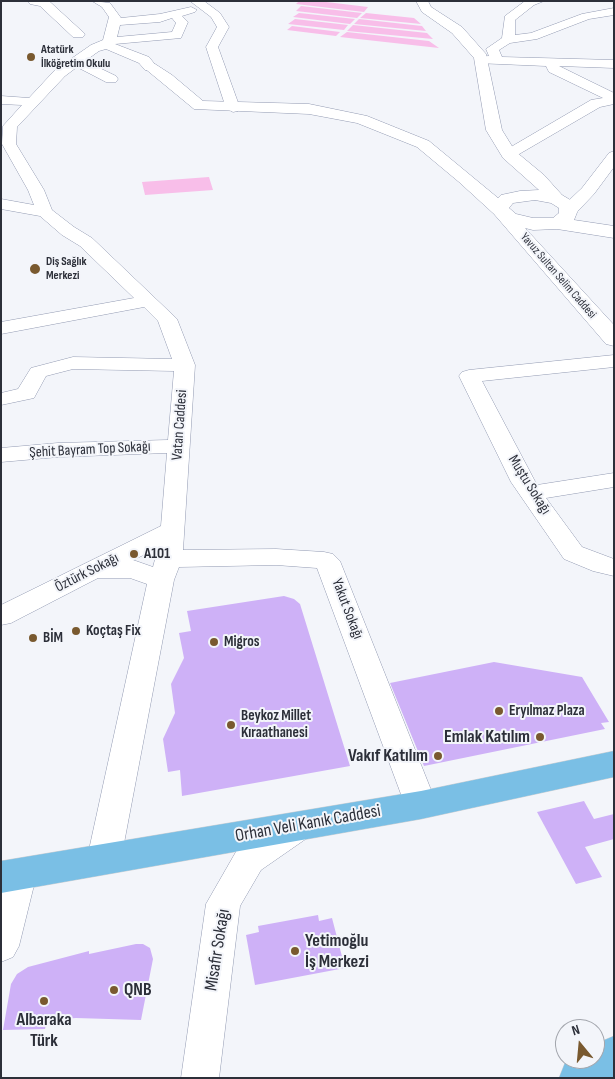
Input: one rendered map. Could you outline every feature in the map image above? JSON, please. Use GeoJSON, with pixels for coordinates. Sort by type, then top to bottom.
{"type":"FeatureCollection","features":[{"type":"Feature","properties":{"kind":"main road","name":"Orhan Veli Kanık Caddesi"},"geometry":{"type":"LineString","coordinates":[[11,875],[421,805],[614,764]]}},
{"type":"Feature","properties":{"kind":"street"},"geometry":{"type":"LineString","coordinates":[[34,1],[44,3],[79,40],[95,44],[150,68],[167,78],[199,106],[309,109],[361,119],[423,144],[502,212],[519,222],[558,214]]}},
{"type":"Feature","properties":{"kind":"street"},"geometry":{"type":"LineString","coordinates":[[422,1],[426,9],[457,30],[481,60],[494,130],[509,154],[538,179],[558,214]]}},
{"type":"Feature","properties":{"kind":"street"},"geometry":{"type":"LineString","coordinates":[[507,40],[510,31],[509,18],[538,1]]}},
{"type":"Feature","properties":{"kind":"street"},"geometry":{"type":"LineString","coordinates":[[102,3],[121,3]]}},
{"type":"Feature","properties":{"kind":"street"},"geometry":{"type":"LineString","coordinates":[[102,3],[115,17],[111,35]]}},
{"type":"Feature","properties":{"kind":"street"},"geometry":{"type":"LineString","coordinates":[[111,35],[160,18],[175,15],[199,4],[216,15],[223,27],[212,47],[233,108]]}},
{"type":"Feature","properties":{"kind":"street"},"geometry":{"type":"LineString","coordinates":[[497,60],[492,49],[507,40],[533,36],[579,19],[614,11]]}},
{"type":"Feature","properties":{"kind":"street"},"geometry":{"type":"LineString","coordinates":[[111,35],[177,35],[182,22],[175,15]]}},
{"type":"Feature","properties":{"kind":"street"},"geometry":{"type":"LineString","coordinates":[[579,19],[597,25]]}},
{"type":"Feature","properties":{"kind":"street"},"geometry":{"type":"LineString","coordinates":[[111,35],[144,60],[150,68]]}},
{"type":"Feature","properties":{"kind":"street","name":"Vatan Caddesi"},"geometry":{"type":"LineString","coordinates":[[104,859],[173,530],[185,365],[167,319],[86,242],[68,231],[45,212],[36,190],[6,136],[10,126],[68,67],[95,44],[111,35]]}},
{"type":"Feature","properties":{"kind":"street","name":"Vatan Caddesi"},"geometry":{"type":"LineString","coordinates":[[68,67],[79,40]]}},
{"type":"Feature","properties":{"kind":"street"},"geometry":{"type":"LineString","coordinates":[[481,60],[614,64]]}},
{"type":"Feature","properties":{"kind":"street"},"geometry":{"type":"LineString","coordinates":[[551,62],[554,69],[582,81],[614,99]]}},
{"type":"Feature","properties":{"kind":"street"},"geometry":{"type":"LineString","coordinates":[[68,67],[111,79]]}},
{"type":"Feature","properties":{"kind":"street"},"geometry":{"type":"LineString","coordinates":[[509,154],[596,103],[614,99]]}},
{"type":"Feature","properties":{"kind":"street"},"geometry":{"type":"LineString","coordinates":[[1,100],[33,102]]}},
{"type":"Feature","properties":{"kind":"street"},"geometry":{"type":"LineString","coordinates":[[539,254],[542,238],[558,214],[588,191],[612,160]]}},
{"type":"Feature","properties":{"kind":"street"},"geometry":{"type":"LineString","coordinates":[[502,212],[503,202],[517,196],[538,179]]}},
{"type":"Feature","properties":{"kind":"street"},"geometry":{"type":"LineString","coordinates":[[477,190],[517,196],[535,195],[558,214],[614,232]]}},
{"type":"Feature","properties":{"kind":"street"},"geometry":{"type":"LineString","coordinates":[[1,204],[45,212]]}},
{"type":"Feature","properties":{"kind":"street","name":"Yavuz Sultan Selim Caddesi"},"geometry":{"type":"LineString","coordinates":[[502,212],[614,339]]}},
{"type":"Feature","properties":{"kind":"street"},"geometry":{"type":"LineString","coordinates":[[1,328],[147,301]]}},
{"type":"Feature","properties":{"kind":"street","name":"Muştu Sokağı"},"geometry":{"type":"LineString","coordinates":[[614,362],[469,376],[523,482],[573,553],[602,566],[614,568]]}},
{"type":"Feature","properties":{"kind":"street"},"geometry":{"type":"LineString","coordinates":[[1,399],[26,393],[38,372],[73,364],[185,365]]}},
{"type":"Feature","properties":{"kind":"street","name":"Şehit Bayram Top Sokağı"},"geometry":{"type":"LineString","coordinates":[[1,455],[58,450],[178,446]]}},
{"type":"Feature","properties":{"kind":"street"},"geometry":{"type":"LineString","coordinates":[[531,493],[614,480]]}},
{"type":"Feature","properties":{"kind":"street","name":"Öztürk Sokağı"},"geometry":{"type":"LineString","coordinates":[[2,616],[173,530]]}},
{"type":"Feature","properties":{"kind":"street","name":"Yakut Sokağı"},"geometry":{"type":"LineString","coordinates":[[165,569],[276,557],[324,560],[331,567],[421,805]]}},
{"type":"Feature","properties":{"kind":"street"},"geometry":{"type":"LineString","coordinates":[[89,571],[165,569]]}},
{"type":"Feature","properties":{"kind":"street","name":"Misafir Sokağı"},"geometry":{"type":"LineString","coordinates":[[200,1078],[223,904],[250,860],[301,826]]}},
{"type":"Feature","properties":{"kind":"street"},"geometry":{"type":"LineString","coordinates":[[1,946],[11,875]]}},
{"type":"Feature","properties":{"kind":"shaded area"},"geometry":{"type":"Polygon","coordinates":[[[299,1],[318,1],[368,7],[364,12],[296,4],[299,1]]]}},
{"type":"Feature","properties":{"kind":"shaded area"},"geometry":{"type":"Polygon","coordinates":[[[301,6],[362,13],[357,18],[296,11],[301,6]]]}},
{"type":"Feature","properties":{"kind":"shaded area"},"geometry":{"type":"Polygon","coordinates":[[[299,13],[355,19],[350,24],[293,17],[299,13]]]}},
{"type":"Feature","properties":{"kind":"shaded area"},"geometry":{"type":"Polygon","coordinates":[[[366,13],[414,18],[421,24],[360,18],[366,13]]]}},
{"type":"Feature","properties":{"kind":"shaded area"},"geometry":{"type":"Polygon","coordinates":[[[295,19],[348,25],[344,30],[288,24],[295,19]]]}},
{"type":"Feature","properties":{"kind":"shaded area"},"geometry":{"type":"Polygon","coordinates":[[[359,19],[422,26],[426,31],[354,24],[359,19]]]}},
{"type":"Feature","properties":{"kind":"shaded area"},"geometry":{"type":"Polygon","coordinates":[[[353,25],[427,33],[433,39],[347,31],[353,25]]]}},
{"type":"Feature","properties":{"kind":"shaded area"},"geometry":{"type":"Polygon","coordinates":[[[292,26],[340,32],[336,36],[287,30],[292,26]]]}},
{"type":"Feature","properties":{"kind":"shaded area"},"geometry":{"type":"Polygon","coordinates":[[[347,32],[429,41],[439,48],[340,37],[347,32]]]}},
{"type":"Feature","properties":{"kind":"shaded area"},"geometry":{"type":"Polygon","coordinates":[[[209,177],[213,190],[145,195],[142,182],[209,177]]]}},
{"type":"Feature","properties":{"kind":"building"},"geometry":{"type":"Polygon","coordinates":[[[284,596],[294,599],[300,604],[350,766],[182,796],[180,770],[168,772],[163,739],[175,713],[171,684],[184,658],[179,633],[191,631],[187,611],[284,596]]]}},
{"type":"Feature","properties":{"kind":"building","name":"Eryılmaz Plaza"},"geometry":{"type":"Polygon","coordinates":[[[494,662],[582,677],[609,722],[601,723],[605,729],[424,766],[390,683],[494,662]]]}},
{"type":"Feature","properties":{"kind":"building"},"geometry":{"type":"Polygon","coordinates":[[[584,801],[594,819],[614,814],[614,839],[585,847],[602,877],[576,884],[537,812],[584,801]]]}},
{"type":"Feature","properties":{"kind":"building","name":"Yetimoğlu İş Merkezi"},"geometry":{"type":"Polygon","coordinates":[[[318,915],[319,921],[332,918],[345,968],[255,985],[246,935],[259,932],[258,926],[318,915]]]}},
{"type":"Feature","properties":{"kind":"building"},"geometry":{"type":"Polygon","coordinates":[[[143,944],[150,948],[153,959],[141,1020],[76,1018],[47,1020],[45,1029],[3,1030],[11,984],[17,974],[28,967],[89,951],[89,954],[143,944]]]}},
{"type":"Feature","properties":{"kind":"place","name":"Atatürk İlköğretim Okulu"},"geometry":{"type":"Point","coordinates":[31,57]}},
{"type":"Feature","properties":{"kind":"place","name":"Diş Sağlık Merkezi"},"geometry":{"type":"Point","coordinates":[35,269]}},
{"type":"Feature","properties":{"kind":"place","name":"A101"},"geometry":{"type":"Point","coordinates":[134,554]}},
{"type":"Feature","properties":{"kind":"place","name":"Koçtaş Fix"},"geometry":{"type":"Point","coordinates":[76,631]}},
{"type":"Feature","properties":{"kind":"place","name":"BİM"},"geometry":{"type":"Point","coordinates":[33,638]}},
{"type":"Feature","properties":{"kind":"place","name":"Migros"},"geometry":{"type":"Point","coordinates":[214,642]}},
{"type":"Feature","properties":{"kind":"place","name":"Eryılmaz Plaza"},"geometry":{"type":"Point","coordinates":[499,711]}},
{"type":"Feature","properties":{"kind":"place","name":"Beykoz Millet Kıraathanesi"},"geometry":{"type":"Point","coordinates":[231,725]}},
{"type":"Feature","properties":{"kind":"place","name":"Emlak Katılım"},"geometry":{"type":"Point","coordinates":[540,737]}},
{"type":"Feature","properties":{"kind":"place","name":"Vakıf Katılım"},"geometry":{"type":"Point","coordinates":[438,756]}},
{"type":"Feature","properties":{"kind":"place","name":"Yetimoğlu İş Merkezi"},"geometry":{"type":"Point","coordinates":[295,951]}},
{"type":"Feature","properties":{"kind":"place","name":"QNB"},"geometry":{"type":"Point","coordinates":[114,990]}},
{"type":"Feature","properties":{"kind":"place","name":"Albaraka Türk"},"geometry":{"type":"Point","coordinates":[44,1001]}}]}
